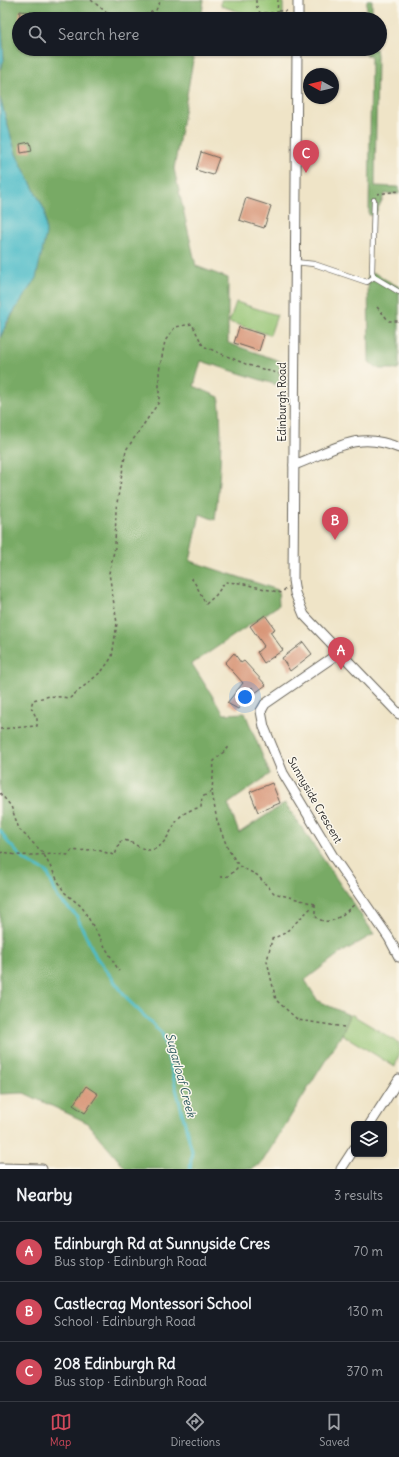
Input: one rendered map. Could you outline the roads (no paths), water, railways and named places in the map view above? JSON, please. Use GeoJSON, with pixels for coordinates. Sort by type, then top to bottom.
{"type":"FeatureCollection","features":[{"type":"Feature","properties":{"kind":"street"},"geometry":{"type":"LineString","coordinates":[[298,0],[298,12]]}},
{"type":"Feature","properties":{"kind":"street","name":"Edinburgh Road"},"geometry":{"type":"LineString","coordinates":[[297,56],[293,580],[295,593],[304,615],[399,714]]}},
{"type":"Feature","properties":{"kind":"street"},"geometry":{"type":"LineString","coordinates":[[294,465],[347,442],[366,440],[386,443],[399,448]]}},
{"type":"Feature","properties":{"kind":"street","name":"Sunnyside Crescent"},"geometry":{"type":"LineString","coordinates":[[339,653],[265,704],[261,711],[264,727],[283,773],[334,858],[389,938],[399,957]]}},
{"type":"Feature","properties":{"kind":"street"},"geometry":{"type":"LineString","coordinates":[[372,1121],[399,1079]]}},
{"type":"Feature","properties":{"kind":"street"},"geometry":{"type":"LineString","coordinates":[[341,1169],[351,1154]]}},
{"type":"Feature","properties":{"kind":"street"},"geometry":{"type":"LineString","coordinates":[[0,1168],[42,1169]]}},
{"type":"Feature","properties":{"kind":"lane"},"geometry":{"type":"LineString","coordinates":[[374,200],[372,272],[374,277],[399,292]]}},
{"type":"Feature","properties":{"kind":"lane"},"geometry":{"type":"LineString","coordinates":[[295,262],[314,264],[367,282],[374,277]]}},
{"type":"Feature","properties":{"kind":"water"},"geometry":{"type":"Polygon","coordinates":[[[0,0],[4,60],[0,69],[0,0]]]}},
{"type":"Feature","properties":{"kind":"water"},"geometry":{"type":"Polygon","coordinates":[[[0,98],[16,154],[45,211],[46,234],[36,278],[7,322],[0,338],[0,98]]]}},
{"type":"Feature","properties":{"kind":"waterway","name":"Sugarloaf Creek"},"geometry":{"type":"LineString","coordinates":[[0,830],[6,840],[24,860],[47,872],[58,898],[76,915],[96,957],[130,1002],[162,1033],[192,1151],[190,1169]]}},
{"type":"Feature","properties":{"kind":"place","name":"208 Edinburgh Rd"},"geometry":{"type":"Point","coordinates":[306,173]}},
{"type":"Feature","properties":{"kind":"place","name":"Castlecrag Montessori School"},"geometry":{"type":"Point","coordinates":[335,540]}},
{"type":"Feature","properties":{"kind":"place","name":"Edinburgh Rd at Sunnyside Cres"},"geometry":{"type":"Point","coordinates":[341,670]}}]}
